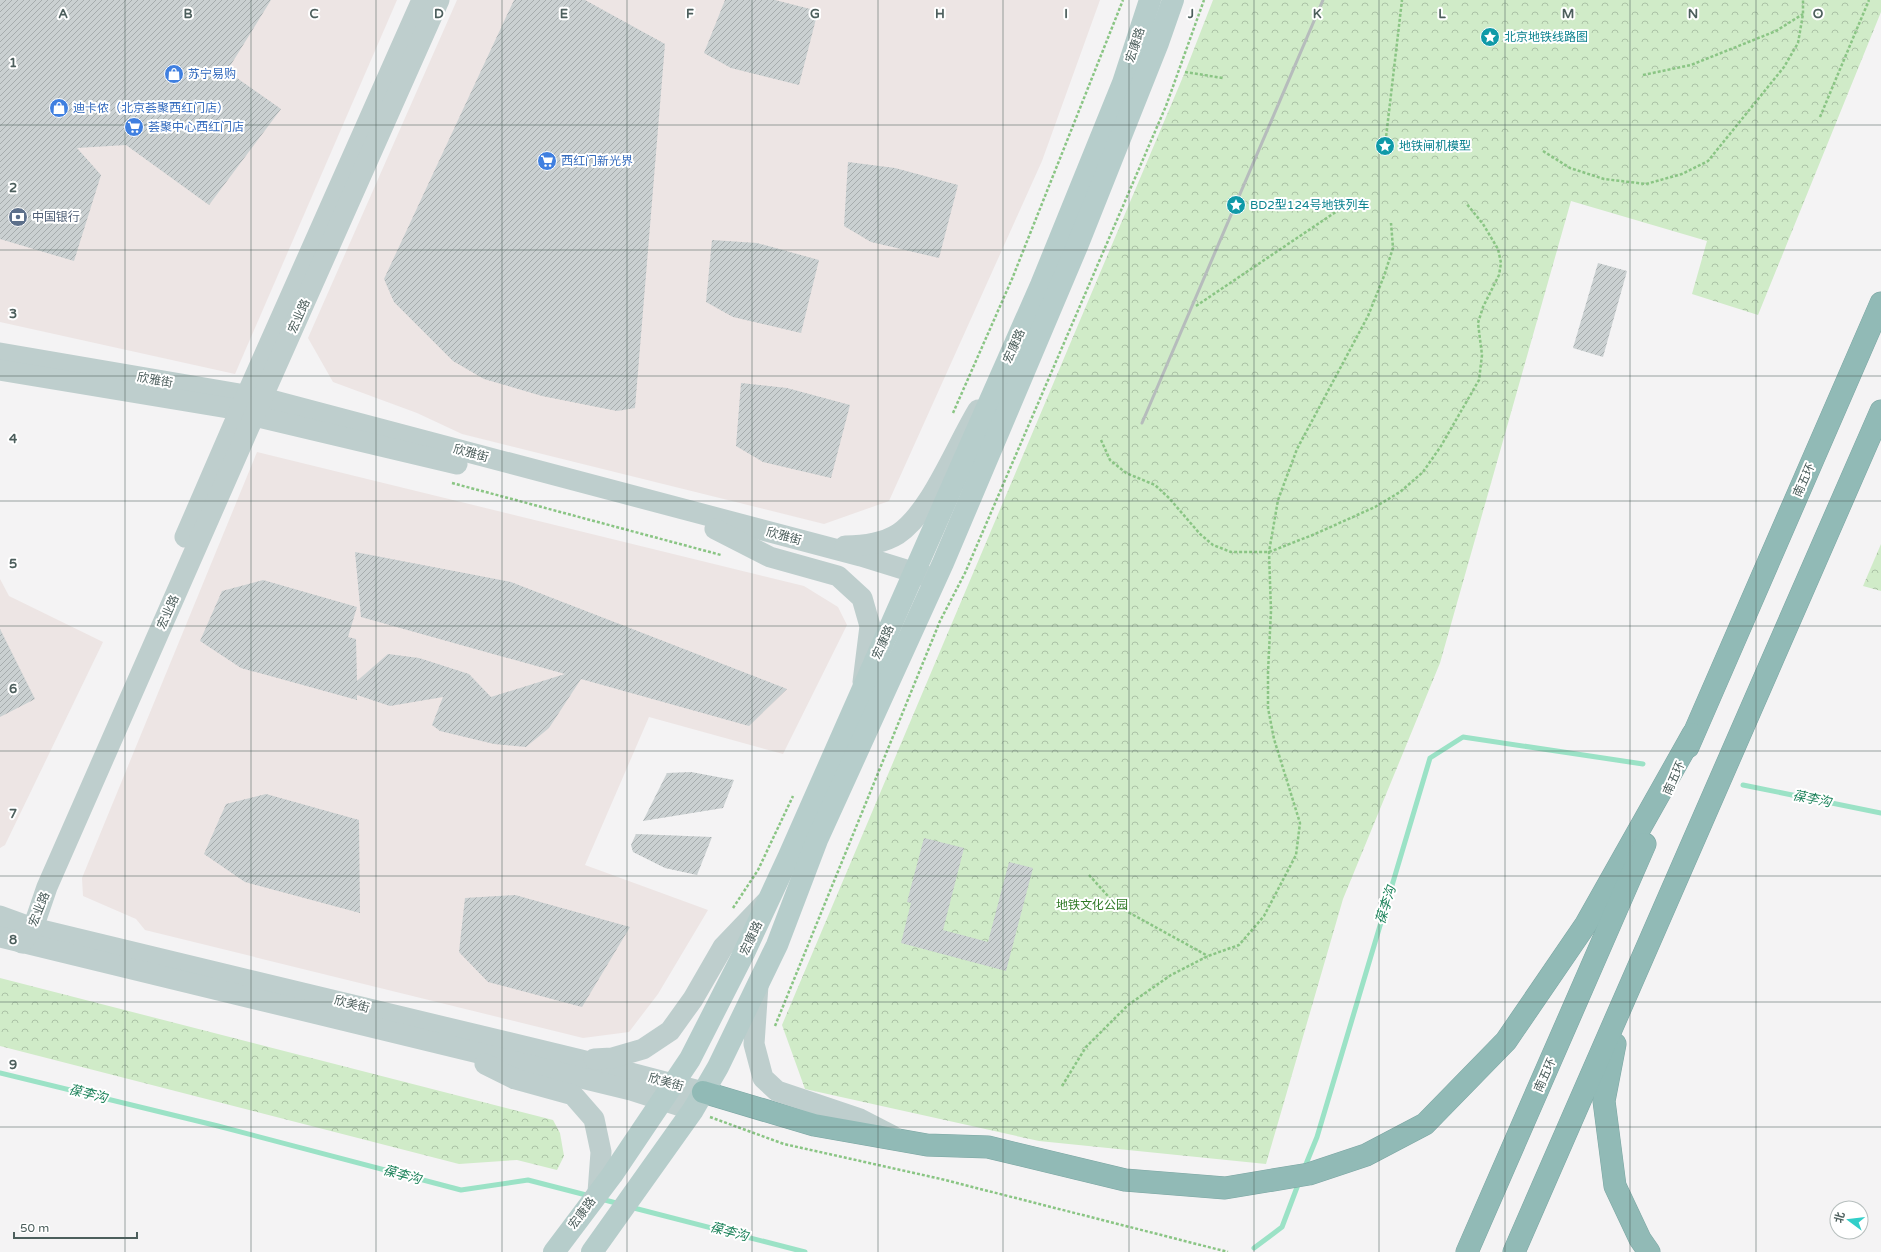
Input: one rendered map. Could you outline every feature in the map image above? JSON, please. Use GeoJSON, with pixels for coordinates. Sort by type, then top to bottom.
{"type":"FeatureCollection","features":[{"type":"Feature","properties":{"kind":"highway","name":"南五环"},"geometry":{"type":"LineString","coordinates":[[1467,1252],[1881,303]]}},
{"type":"Feature","properties":{"kind":"highway"},"geometry":{"type":"LineString","coordinates":[[1514,1252],[1881,411]]}},
{"type":"Feature","properties":{"kind":"highway"},"geometry":{"type":"LineString","coordinates":[[698,1101],[814,1125],[927,1145],[988,1147],[1126,1180],[1225,1188],[1309,1174],[1366,1155],[1425,1124],[1506,1041],[1586,924],[1693,734]]}},
{"type":"Feature","properties":{"kind":"highway"},"geometry":{"type":"LineString","coordinates":[[1622,1005],[1604,1101],[1615,1186],[1640,1239],[1649,1252]]}},
{"type":"Feature","properties":{"kind":"main road","name":"宏康路"},"geometry":{"type":"LineString","coordinates":[[554,1252],[612,1175],[690,1059],[744,953],[1041,285],[1123,83],[1150,0]]}},
{"type":"Feature","properties":{"kind":"main road","name":"宏康路"},"geometry":{"type":"LineString","coordinates":[[592,1252],[642,1183],[698,1101],[718,1067],[777,944],[817,840],[934,583],[1078,244],[1158,43],[1173,0]]}},
{"type":"Feature","properties":{"kind":"street","name":"宏业路"},"geometry":{"type":"LineString","coordinates":[[25,932],[47,888],[422,0]]}},
{"type":"Feature","properties":{"kind":"street","name":"宏业路"},"geometry":{"type":"LineString","coordinates":[[251,405],[439,0]]}},
{"type":"Feature","properties":{"kind":"street","name":"欣雅街"},"geometry":{"type":"LineString","coordinates":[[0,353],[251,405],[828,547],[934,583]]}},
{"type":"Feature","properties":{"kind":"street"},"geometry":{"type":"LineString","coordinates":[[828,547],[868,545],[896,535],[912,523],[934,492],[963,435],[1006,363]]}},
{"type":"Feature","properties":{"kind":"street","name":"欣雅街"},"geometry":{"type":"LineString","coordinates":[[0,370],[251,405],[484,470],[715,529],[912,576]]}},
{"type":"Feature","properties":{"kind":"street"},"geometry":{"type":"LineString","coordinates":[[715,529],[770,557],[838,576],[862,598],[870,626],[861,692]]}},
{"type":"Feature","properties":{"kind":"street"},"geometry":{"type":"LineString","coordinates":[[581,1060],[612,1058],[642,1049],[670,1031],[693,999],[723,947],[769,899]]}},
{"type":"Feature","properties":{"kind":"street","name":"欣美街"},"geometry":{"type":"LineString","coordinates":[[0,916],[25,932],[454,1048],[631,1090],[667,1093]]}},
{"type":"Feature","properties":{"kind":"street","name":"欣美街"},"geometry":{"type":"LineString","coordinates":[[0,937],[25,932],[581,1060],[667,1093],[698,1101]]}},
{"type":"Feature","properties":{"kind":"street"},"geometry":{"type":"LineString","coordinates":[[759,982],[754,1044],[763,1078],[777,1091],[860,1119],[900,1140]]}},
{"type":"Feature","properties":{"kind":"street"},"geometry":{"type":"LineString","coordinates":[[454,1048],[515,1079],[573,1095],[594,1118],[601,1152],[598,1192]]}},
{"type":"Feature","properties":{"kind":"path"},"geometry":{"type":"LineString","coordinates":[[951,417],[1012,279],[1123,0]]}},
{"type":"Feature","properties":{"kind":"path"},"geometry":{"type":"LineString","coordinates":[[774,1027],[940,621],[968,565],[1166,106],[1204,0]]}},
{"type":"Feature","properties":{"kind":"path"},"geometry":{"type":"LineString","coordinates":[[1385,146],[1402,0]]}},
{"type":"Feature","properties":{"kind":"path"},"geometry":{"type":"LineString","coordinates":[[1543,151],[1570,168],[1604,179],[1646,184],[1682,174],[1708,160],[1784,67],[1798,42],[1803,14],[1803,0]]}},
{"type":"Feature","properties":{"kind":"path"},"geometry":{"type":"LineString","coordinates":[[1820,117],[1869,0]]}},
{"type":"Feature","properties":{"kind":"path"},"geometry":{"type":"LineString","coordinates":[[1643,75],[1691,65],[1776,31],[1803,14]]}},
{"type":"Feature","properties":{"kind":"path"},"geometry":{"type":"LineString","coordinates":[[1185,72],[1222,78]]}},
{"type":"Feature","properties":{"kind":"path"},"geometry":{"type":"LineString","coordinates":[[1196,306],[1349,203]]}},
{"type":"Feature","properties":{"kind":"path"},"geometry":{"type":"LineString","coordinates":[[1101,440],[1110,460],[1126,473],[1155,485],[1169,498],[1200,534],[1213,545],[1231,552],[1269,552],[1355,516],[1400,492],[1423,472],[1461,414],[1479,380],[1482,355],[1478,323],[1483,307],[1499,275],[1501,263],[1498,249],[1483,224],[1466,203]]}},
{"type":"Feature","properties":{"kind":"path"},"geometry":{"type":"LineString","coordinates":[[1062,1086],[1086,1047],[1128,1005],[1171,975],[1208,956],[1239,945],[1264,916],[1296,855],[1300,823],[1274,739],[1268,708],[1271,611],[1269,552],[1278,500],[1297,449],[1368,316],[1384,276],[1393,248],[1392,223]]}},
{"type":"Feature","properties":{"kind":"path"},"geometry":{"type":"LineString","coordinates":[[448,482],[724,555]]}},
{"type":"Feature","properties":{"kind":"path"},"geometry":{"type":"LineString","coordinates":[[732,909],[758,870],[795,792]]}},
{"type":"Feature","properties":{"kind":"path"},"geometry":{"type":"LineString","coordinates":[[1089,875],[1117,906],[1208,956]]}},
{"type":"Feature","properties":{"kind":"path"},"geometry":{"type":"LineString","coordinates":[[698,1101],[784,1144],[941,1179],[1228,1252]]}},
{"type":"Feature","properties":{"kind":"shaded area"},"geometry":{"type":"Polygon","coordinates":[[[0,0],[397,0],[235,374],[0,322],[0,0]]]}},
{"type":"Feature","properties":{"kind":"shaded area"},"geometry":{"type":"Polygon","coordinates":[[[457,0],[1100,0],[1042,161],[889,501],[824,524],[462,434],[417,413],[333,382],[308,338],[457,0]]]}},
{"type":"Feature","properties":{"kind":"shaded area"},"geometry":{"type":"Polygon","coordinates":[[[257,452],[804,586],[838,607],[847,625],[783,754],[649,717],[585,865],[708,910],[658,994],[629,1032],[583,1038],[145,930],[136,919],[83,896],[82,878],[257,452]]]}},
{"type":"Feature","properties":{"kind":"shaded area"},"geometry":{"type":"Polygon","coordinates":[[[0,579],[9,596],[103,642],[5,845],[0,848],[0,579]]]}},
{"type":"Feature","properties":{"kind":"green space","name":"地铁文化公园"},"geometry":{"type":"Polygon","coordinates":[[[1213,0],[1881,0],[1881,12],[1758,315],[1692,294],[1707,241],[1571,201],[1440,663],[1343,899],[1266,1164],[1039,1141],[805,1089],[782,1025],[1185,72],[1213,0]]]}},
{"type":"Feature","properties":{"kind":"green space"},"geometry":{"type":"Polygon","coordinates":[[[1881,544],[1881,591],[1863,586],[1881,544]]]}},
{"type":"Feature","properties":{"kind":"green space"},"geometry":{"type":"Polygon","coordinates":[[[0,978],[553,1120],[560,1133],[564,1156],[557,1170],[517,1160],[459,1164],[0,1046],[0,978]]]}},
{"type":"Feature","properties":{"kind":"building","name":"荟聚中心西红门店"},"geometry":{"type":"Polygon","coordinates":[[[0,0],[271,0],[227,71],[281,109],[209,205],[126,145],[77,148],[101,175],[74,261],[0,239],[0,0]]]}},
{"type":"Feature","properties":{"kind":"building","name":"西红门新光界"},"geometry":{"type":"Polygon","coordinates":[[[514,0],[585,0],[665,44],[635,408],[617,411],[542,396],[484,379],[453,361],[394,302],[384,279],[514,0]]]}},
{"type":"Feature","properties":{"kind":"building"},"geometry":{"type":"Polygon","coordinates":[[[725,0],[775,0],[818,11],[799,85],[731,68],[704,53],[725,0]]]}},
{"type":"Feature","properties":{"kind":"building"},"geometry":{"type":"Polygon","coordinates":[[[848,162],[895,168],[958,185],[939,258],[871,242],[844,226],[848,162]]]}},
{"type":"Feature","properties":{"kind":"building"},"geometry":{"type":"Polygon","coordinates":[[[712,240],[757,243],[819,260],[801,333],[733,317],[706,302],[712,240]]]}},
{"type":"Feature","properties":{"kind":"building"},"geometry":{"type":"Polygon","coordinates":[[[1598,263],[1627,271],[1603,357],[1573,348],[1598,263]]]}},
{"type":"Feature","properties":{"kind":"building"},"geometry":{"type":"Polygon","coordinates":[[[741,383],[787,388],[850,405],[831,478],[763,462],[736,446],[741,383]]]}},
{"type":"Feature","properties":{"kind":"building"},"geometry":{"type":"Polygon","coordinates":[[[355,552],[511,582],[787,689],[749,726],[581,679],[549,728],[526,747],[494,744],[440,731],[432,725],[443,697],[390,706],[357,695],[357,700],[241,668],[200,641],[222,591],[263,580],[357,607],[348,637],[356,639],[357,681],[388,654],[419,658],[469,674],[491,697],[565,674],[361,617],[355,552]]]}},
{"type":"Feature","properties":{"kind":"building"},"geometry":{"type":"Polygon","coordinates":[[[0,629],[35,699],[0,717],[0,629]]]}},
{"type":"Feature","properties":{"kind":"building"},"geometry":{"type":"Polygon","coordinates":[[[691,772],[734,780],[723,808],[643,821],[667,773],[691,772]]]}},
{"type":"Feature","properties":{"kind":"building"},"geometry":{"type":"Polygon","coordinates":[[[266,794],[359,820],[360,913],[245,882],[204,854],[226,804],[266,794]]]}},
{"type":"Feature","properties":{"kind":"building"},"geometry":{"type":"Polygon","coordinates":[[[636,834],[712,837],[697,875],[665,868],[633,852],[631,845],[636,834]]]}},
{"type":"Feature","properties":{"kind":"building"},"geometry":{"type":"Polygon","coordinates":[[[924,838],[964,848],[943,930],[988,942],[1009,862],[1033,868],[1006,971],[901,943],[911,903],[907,902],[924,838]]]}},
{"type":"Feature","properties":{"kind":"building"},"geometry":{"type":"Polygon","coordinates":[[[515,895],[630,927],[582,1007],[488,982],[459,952],[465,898],[515,895]]]}},
{"type":"Feature","properties":{"kind":"waterway","name":"葆李沟"},"geometry":{"type":"LineString","coordinates":[[1304,1169],[1317,1137],[1430,758],[1463,737],[1643,764]]}},
{"type":"Feature","properties":{"kind":"waterway","name":"葆李沟"},"geometry":{"type":"LineString","coordinates":[[1743,785],[1881,813]]}},
{"type":"Feature","properties":{"kind":"waterway","name":"葆李沟"},"geometry":{"type":"LineString","coordinates":[[0,1073],[218,1126],[461,1190],[528,1180],[590,1196]]}},
{"type":"Feature","properties":{"kind":"waterway","name":"葆李沟"},"geometry":{"type":"LineString","coordinates":[[1254,1248],[1282,1227],[1299,1182]]}},
{"type":"Feature","properties":{"kind":"waterway","name":"葆李沟"},"geometry":{"type":"LineString","coordinates":[[601,1199],[620,1204]]}},
{"type":"Feature","properties":{"kind":"waterway","name":"葆李沟"},"geometry":{"type":"LineString","coordinates":[[630,1207],[805,1252]]}},
{"type":"Feature","properties":{"kind":"railway"},"geometry":{"type":"LineString","coordinates":[[1142,423],[1323,0]]}},
{"type":"Feature","properties":{"kind":"place","name":"北京地铁线路图"},"geometry":{"type":"Point","coordinates":[1490,37]}},
{"type":"Feature","properties":{"kind":"place","name":"苏宁易购"},"geometry":{"type":"Point","coordinates":[174,74]}},
{"type":"Feature","properties":{"kind":"place","name":"迪卡侬（北京荟聚西红门店）"},"geometry":{"type":"Point","coordinates":[59,108]}},
{"type":"Feature","properties":{"kind":"place","name":"荟聚中心西红门店"},"geometry":{"type":"Point","coordinates":[134,127]}},
{"type":"Feature","properties":{"kind":"place","name":"地铁闸机模型"},"geometry":{"type":"Point","coordinates":[1385,146]}},
{"type":"Feature","properties":{"kind":"place","name":"西红门新光界"},"geometry":{"type":"Point","coordinates":[547,161]}},
{"type":"Feature","properties":{"kind":"place","name":"BD2型124号地铁列车"},"geometry":{"type":"Point","coordinates":[1236,205]}},
{"type":"Feature","properties":{"kind":"place","name":"中国银行"},"geometry":{"type":"Point","coordinates":[18,217]}}]}
